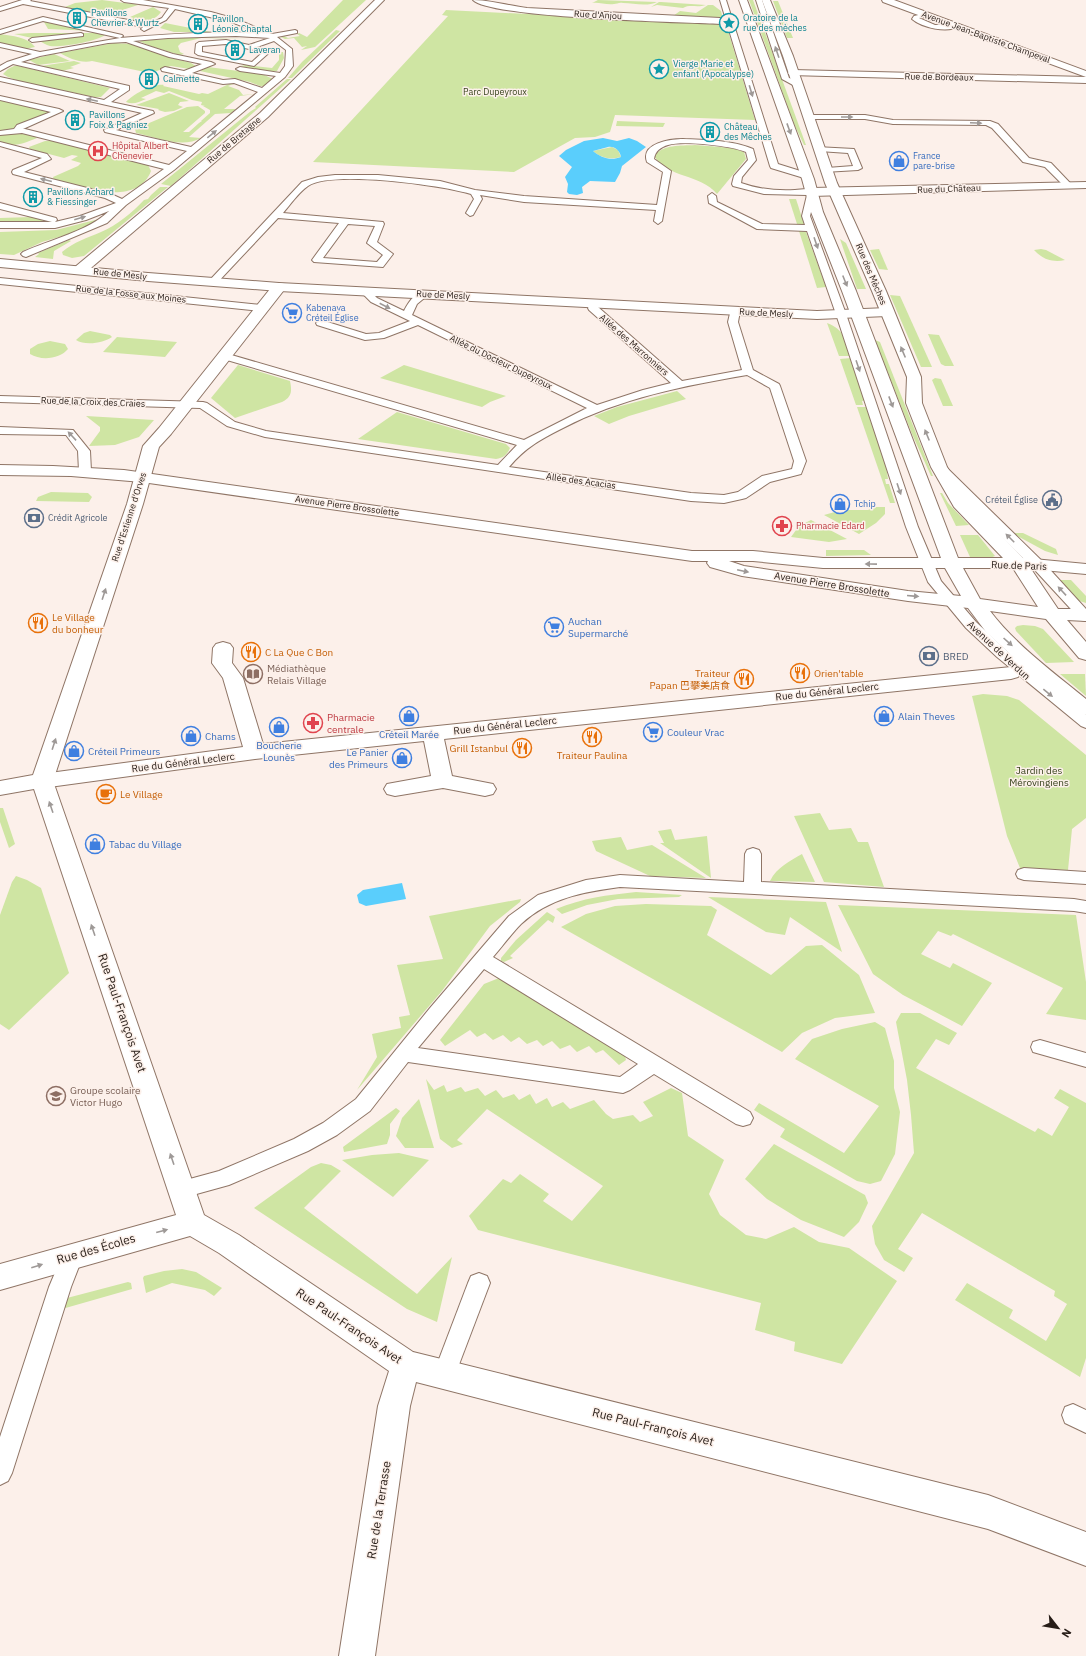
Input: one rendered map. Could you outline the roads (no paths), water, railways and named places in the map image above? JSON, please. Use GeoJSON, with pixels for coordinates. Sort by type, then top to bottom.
{"type":"FeatureCollection","features":[{"type":"Feature","properties":{"kind":"street","name":"Rue de Bretagne"},"geometry":{"type":"LineString","coordinates":[[80,270],[260,118],[380,0]]}},
{"type":"Feature","properties":{"kind":"street","name":"Rue d'Anjou"},"geometry":{"type":"LineString","coordinates":[[477,0],[494,6],[526,12],[720,22]]}},
{"type":"Feature","properties":{"kind":"street"},"geometry":{"type":"LineString","coordinates":[[743,0],[807,176],[849,314],[952,564]]}},
{"type":"Feature","properties":{"kind":"street","name":"Rue des Mèches"},"geometry":{"type":"LineString","coordinates":[[766,0],[788,56],[794,78],[827,170],[914,377],[914,403],[939,467],[960,503],[1018,564]]}},
{"type":"Feature","properties":{"kind":"street","name":"Avenue Jean-Baptiste Champeval"},"geometry":{"type":"LineString","coordinates":[[892,1],[955,26],[1086,74]]}},
{"type":"Feature","properties":{"kind":"street","name":"Rue de Bordeaux"},"geometry":{"type":"LineString","coordinates":[[794,78],[1086,80]]}},
{"type":"Feature","properties":{"kind":"street","name":"Rue du Château"},"geometry":{"type":"LineString","coordinates":[[812,192],[1086,185]]}},
{"type":"Feature","properties":{"kind":"street","name":"Rue de Mesly"},"geometry":{"type":"LineString","coordinates":[[0,263],[213,282],[366,292],[817,315],[886,312]]}},
{"type":"Feature","properties":{"kind":"street","name":"Rue d'Estienne d'Orves"},"geometry":{"type":"LineString","coordinates":[[42,781],[134,504],[151,446],[186,405],[279,287]]}},
{"type":"Feature","properties":{"kind":"street","name":"Avenue Pierre Brossolette"},"geometry":{"type":"LineString","coordinates":[[0,470],[55,469],[142,477],[692,556],[753,556],[823,563],[952,564]]}},
{"type":"Feature","properties":{"kind":"street","name":"Avenue Pierre Brossolette"},"geometry":{"type":"LineString","coordinates":[[692,556],[742,571],[908,596],[973,602]]}},
{"type":"Feature","properties":{"kind":"street","name":"Rue de Paris"},"geometry":{"type":"LineString","coordinates":[[952,564],[1018,564],[1086,569]]}},
{"type":"Feature","properties":{"kind":"street","name":"Avenue de Verdun"},"geometry":{"type":"LineString","coordinates":[[952,564],[973,602],[992,628],[1086,709]]}},
{"type":"Feature","properties":{"kind":"street"},"geometry":{"type":"LineString","coordinates":[[1018,564],[1052,614],[1086,654]]}},
{"type":"Feature","properties":{"kind":"street"},"geometry":{"type":"LineString","coordinates":[[973,602],[1052,614],[1086,616]]}},
{"type":"Feature","properties":{"kind":"street"},"geometry":{"type":"LineString","coordinates":[[223,648],[222,663],[233,678],[255,752]]}},
{"type":"Feature","properties":{"kind":"street","name":"Rue du Général Leclerc"},"geometry":{"type":"LineString","coordinates":[[0,788],[255,752],[1011,673]]}},
{"type":"Feature","properties":{"kind":"street"},"geometry":{"type":"LineString","coordinates":[[433,733],[443,781]]}},
{"type":"Feature","properties":{"kind":"street","name":"Rue Paul-François Avet"},"geometry":{"type":"LineString","coordinates":[[42,781],[193,1223],[229,1244],[406,1365],[988,1512],[1086,1549]]}},
{"type":"Feature","properties":{"kind":"street"},"geometry":{"type":"LineString","coordinates":[[395,789],[443,781],[485,789]]}},
{"type":"Feature","properties":{"kind":"street","name":"Rue des Écoles"},"geometry":{"type":"LineString","coordinates":[[0,1277],[193,1223]]}},
{"type":"Feature","properties":{"kind":"street","name":"Rue de la Terrasse"},"geometry":{"type":"LineString","coordinates":[[357,1656],[394,1406],[406,1365]]}},
{"type":"Feature","properties":{"kind":"lane"},"geometry":{"type":"LineString","coordinates":[[26,254],[48,244],[83,232],[104,221],[123,203],[193,150],[282,75],[289,66],[289,49],[259,29],[218,17],[173,7],[124,0]]}},
{"type":"Feature","properties":{"kind":"lane"},"geometry":{"type":"LineString","coordinates":[[723,0],[774,166],[807,176]]}},
{"type":"Feature","properties":{"kind":"lane","name":"Rue des Mèches"},"geometry":{"type":"LineString","coordinates":[[759,0],[786,79],[794,78]]}},
{"type":"Feature","properties":{"kind":"lane"},"geometry":{"type":"LineString","coordinates":[[0,9],[25,1],[147,27],[168,36]]}},
{"type":"Feature","properties":{"kind":"lane"},"geometry":{"type":"LineString","coordinates":[[53,7],[69,3]]}},
{"type":"Feature","properties":{"kind":"lane"},"geometry":{"type":"LineString","coordinates":[[122,38],[164,19],[173,7]]}},
{"type":"Feature","properties":{"kind":"lane"},"geometry":{"type":"LineString","coordinates":[[5,34],[43,19],[122,38],[171,56],[212,64],[184,74]]}},
{"type":"Feature","properties":{"kind":"lane"},"geometry":{"type":"LineString","coordinates":[[38,20],[48,29],[101,32]]}},
{"type":"Feature","properties":{"kind":"lane"},"geometry":{"type":"LineString","coordinates":[[259,29],[270,26]]}},
{"type":"Feature","properties":{"kind":"lane"},"geometry":{"type":"LineString","coordinates":[[5,34],[29,37],[75,36],[101,32]]}},
{"type":"Feature","properties":{"kind":"lane"},"geometry":{"type":"LineString","coordinates":[[249,47],[295,32]]}},
{"type":"Feature","properties":{"kind":"lane"},"geometry":{"type":"LineString","coordinates":[[0,69],[11,62],[39,54],[122,38],[236,34],[273,38]]}},
{"type":"Feature","properties":{"kind":"lane"},"geometry":{"type":"LineString","coordinates":[[29,37],[38,41],[51,51]]}},
{"type":"Feature","properties":{"kind":"lane"},"geometry":{"type":"LineString","coordinates":[[226,42],[249,47],[268,51],[254,64],[198,53],[199,44],[226,42]]}},
{"type":"Feature","properties":{"kind":"lane"},"geometry":{"type":"LineString","coordinates":[[0,46],[39,54]]}},
{"type":"Feature","properties":{"kind":"lane"},"geometry":{"type":"LineString","coordinates":[[0,62],[11,62],[126,88],[106,103]]}},
{"type":"Feature","properties":{"kind":"lane"},"geometry":{"type":"LineString","coordinates":[[245,62],[231,68],[282,75]]}},
{"type":"Feature","properties":{"kind":"lane"},"geometry":{"type":"LineString","coordinates":[[165,70],[223,82],[235,81],[263,91]]}},
{"type":"Feature","properties":{"kind":"lane"},"geometry":{"type":"LineString","coordinates":[[0,80],[150,113],[108,130],[193,150]]}},
{"type":"Feature","properties":{"kind":"lane"},"geometry":{"type":"LineString","coordinates":[[0,98],[59,111],[20,126],[18,129],[22,131]]}},
{"type":"Feature","properties":{"kind":"lane"},"geometry":{"type":"LineString","coordinates":[[808,117],[865,117],[893,122],[978,122],[995,126],[1026,160],[1048,165],[1068,185]]}},
{"type":"Feature","properties":{"kind":"lane"},"geometry":{"type":"LineString","coordinates":[[0,133],[22,131],[171,168]]}},
{"type":"Feature","properties":{"kind":"lane"},"geometry":{"type":"LineString","coordinates":[[17,148],[47,137]]}},
{"type":"Feature","properties":{"kind":"lane"},"geometry":{"type":"LineString","coordinates":[[658,221],[667,170],[650,160],[650,155],[652,150],[669,142],[694,142],[743,148],[750,151],[752,160],[738,176],[736,184],[750,190],[769,194],[812,192],[806,216],[849,314],[912,527],[926,564]]}},
{"type":"Feature","properties":{"kind":"lane"},"geometry":{"type":"LineString","coordinates":[[0,144],[44,156],[47,159],[16,172],[108,196],[123,203]]}},
{"type":"Feature","properties":{"kind":"lane"},"geometry":{"type":"LineString","coordinates":[[819,149],[851,151],[858,168],[827,170]]}},
{"type":"Feature","properties":{"kind":"lane"},"geometry":{"type":"LineString","coordinates":[[213,282],[305,184],[313,179],[327,177],[355,177],[421,181],[455,186],[474,192],[524,199],[661,208]]}},
{"type":"Feature","properties":{"kind":"lane"},"geometry":{"type":"LineString","coordinates":[[470,213],[478,199],[474,192]]}},
{"type":"Feature","properties":{"kind":"lane"},"geometry":{"type":"LineString","coordinates":[[712,196],[713,203],[760,227],[810,228]]}},
{"type":"Feature","properties":{"kind":"lane"},"geometry":{"type":"LineString","coordinates":[[0,225],[55,225],[83,218],[123,203]]}},
{"type":"Feature","properties":{"kind":"lane"},"geometry":{"type":"LineString","coordinates":[[0,206],[63,223]]}},
{"type":"Feature","properties":{"kind":"lane"},"geometry":{"type":"LineString","coordinates":[[0,217],[31,214]]}},
{"type":"Feature","properties":{"kind":"lane"},"geometry":{"type":"LineString","coordinates":[[275,215],[345,221],[380,224],[372,243],[388,254],[380,265],[317,260],[345,221]]}},
{"type":"Feature","properties":{"kind":"lane","name":"Rue de la Fosse aux Moines"},"geometry":{"type":"LineString","coordinates":[[0,281],[261,308]]}},
{"type":"Feature","properties":{"kind":"lane","name":"Allée du Docteur Dupeyroux"},"geometry":{"type":"LineString","coordinates":[[366,292],[374,300],[595,408]]}},
{"type":"Feature","properties":{"kind":"lane"},"geometry":{"type":"LineString","coordinates":[[407,316],[414,303],[423,294]]}},
{"type":"Feature","properties":{"kind":"lane","name":"Allée des Marronniers"},"geometry":{"type":"LineString","coordinates":[[594,303],[592,308],[680,384]]}},
{"type":"Feature","properties":{"kind":"lane"},"geometry":{"type":"LineString","coordinates":[[501,469],[525,444],[565,422],[595,408],[680,384],[748,372],[733,322],[735,311]]}},
{"type":"Feature","properties":{"kind":"lane"},"geometry":{"type":"LineString","coordinates":[[321,323],[365,337],[380,336],[418,322]]}},
{"type":"Feature","properties":{"kind":"lane"},"geometry":{"type":"LineString","coordinates":[[224,356],[525,444]]}},
{"type":"Feature","properties":{"kind":"lane","name":"Allée des Acacias"},"geometry":{"type":"LineString","coordinates":[[186,405],[203,404],[231,424],[265,434],[691,497],[724,500],[742,495],[766,479],[797,471],[800,461],[775,386],[748,372]]}},
{"type":"Feature","properties":{"kind":"lane","name":"Rue de la Croix des Craies"},"geometry":{"type":"LineString","coordinates":[[0,399],[186,405]]}},
{"type":"Feature","properties":{"kind":"lane"},"geometry":{"type":"LineString","coordinates":[[0,432],[2,430],[69,432],[84,451],[85,471]]}},
{"type":"Feature","properties":{"kind":"lane","name":"Rue des Mèches"},"geometry":{"type":"LineString","coordinates":[[939,467],[1038,565]]}},
{"type":"Feature","properties":{"kind":"lane","name":"Avenue de Verdun"},"geometry":{"type":"LineString","coordinates":[[926,564],[935,582],[971,625],[1017,667],[1086,723]]}},
{"type":"Feature","properties":{"kind":"lane"},"geometry":{"type":"LineString","coordinates":[[1038,565],[1086,616]]}},
{"type":"Feature","properties":{"kind":"lane"},"geometry":{"type":"LineString","coordinates":[[752,889],[753,854]]}},
{"type":"Feature","properties":{"kind":"lane"},"geometry":{"type":"LineString","coordinates":[[1024,874],[1086,878]]}},
{"type":"Feature","properties":{"kind":"lane"},"geometry":{"type":"LineString","coordinates":[[182,1189],[222,1179],[301,1145],[330,1129],[362,1105],[405,1054],[436,1013],[515,920],[544,900],[586,886],[620,881],[1074,905],[1086,908]]}},
{"type":"Feature","properties":{"kind":"lane"},"geometry":{"type":"LineString","coordinates":[[482,959],[743,1118]]}},
{"type":"Feature","properties":{"kind":"lane"},"geometry":{"type":"LineString","coordinates":[[1040,1046],[1086,1060]]}},
{"type":"Feature","properties":{"kind":"lane"},"geometry":{"type":"LineString","coordinates":[[405,1054],[623,1085],[653,1064]]}},
{"type":"Feature","properties":{"kind":"lane"},"geometry":{"type":"LineString","coordinates":[[0,1473],[60,1287],[72,1256]]}},
{"type":"Feature","properties":{"kind":"lane"},"geometry":{"type":"LineString","coordinates":[[444,1375],[479,1282]]}},
{"type":"Feature","properties":{"kind":"water"},"geometry":{"type":"Polygon","coordinates":[[[603,138],[617,141],[629,138],[646,147],[622,166],[615,182],[590,181],[582,187],[583,193],[577,195],[569,194],[567,192],[568,184],[565,177],[572,167],[559,156],[566,150],[584,141],[603,138]],[[608,147],[593,151],[606,158],[614,159],[621,157],[617,149],[608,147]]]}},
{"type":"Feature","properties":{"kind":"water"},"geometry":{"type":"Polygon","coordinates":[[[402,883],[406,899],[366,906],[359,903],[357,895],[363,890],[402,883]]]}},
{"type":"Feature","properties":{"kind":"place","name":"Pavillons Chevrier & Wurtz"},"geometry":{"type":"Point","coordinates":[77,18]}},
{"type":"Feature","properties":{"kind":"place","name":"Oratoire de la rue des mèches"},"geometry":{"type":"Point","coordinates":[729,23]}},
{"type":"Feature","properties":{"kind":"place","name":"Pavillon Léonie Chaptal"},"geometry":{"type":"Point","coordinates":[198,24]}},
{"type":"Feature","properties":{"kind":"place","name":"Laveran"},"geometry":{"type":"Point","coordinates":[235,50]}},
{"type":"Feature","properties":{"kind":"place","name":"Vierge Marie et enfant (Apocalypse)"},"geometry":{"type":"Point","coordinates":[659,69]}},
{"type":"Feature","properties":{"kind":"place","name":"Calmette"},"geometry":{"type":"Point","coordinates":[149,79]}},
{"type":"Feature","properties":{"kind":"place","name":"Pavillons Foix & Pagniez"},"geometry":{"type":"Point","coordinates":[75,120]}},
{"type":"Feature","properties":{"kind":"place","name":"Château des Mêches"},"geometry":{"type":"Point","coordinates":[710,132]}},
{"type":"Feature","properties":{"kind":"place","name":"Hôpital Albert Chenevier"},"geometry":{"type":"Point","coordinates":[98,151]}},
{"type":"Feature","properties":{"kind":"place","name":"France pare-brise"},"geometry":{"type":"Point","coordinates":[899,161]}},
{"type":"Feature","properties":{"kind":"place","name":"Pavillons Achard & Fiessinger"},"geometry":{"type":"Point","coordinates":[33,197]}},
{"type":"Feature","properties":{"kind":"place","name":"Kabenaya Créteil Église"},"geometry":{"type":"Point","coordinates":[292,313]}},
{"type":"Feature","properties":{"kind":"place","name":"Créteil Église"},"geometry":{"type":"Point","coordinates":[1052,500]}},
{"type":"Feature","properties":{"kind":"place","name":"Tchip"},"geometry":{"type":"Point","coordinates":[840,504]}},
{"type":"Feature","properties":{"kind":"place","name":"Crédit Agricole"},"geometry":{"type":"Point","coordinates":[34,518]}},
{"type":"Feature","properties":{"kind":"place","name":"Pharmacie Edard"},"geometry":{"type":"Point","coordinates":[782,526]}},
{"type":"Feature","properties":{"kind":"place","name":"Le Village du bonheur"},"geometry":{"type":"Point","coordinates":[38,623]}},
{"type":"Feature","properties":{"kind":"place","name":"Auchan Supermarché"},"geometry":{"type":"Point","coordinates":[554,627]}},
{"type":"Feature","properties":{"kind":"place","name":"C La Que C Bon"},"geometry":{"type":"Point","coordinates":[251,652]}},
{"type":"Feature","properties":{"kind":"place","name":"BRED"},"geometry":{"type":"Point","coordinates":[929,656]}},
{"type":"Feature","properties":{"kind":"place","name":"Orien'table"},"geometry":{"type":"Point","coordinates":[800,673]}},
{"type":"Feature","properties":{"kind":"place","name":"Médiathèque Relais Village"},"geometry":{"type":"Point","coordinates":[253,674]}},
{"type":"Feature","properties":{"kind":"place","name":"Traiteur Papan 巴攀美店食"},"geometry":{"type":"Point","coordinates":[744,679]}},
{"type":"Feature","properties":{"kind":"place","name":"Créteil Marée"},"geometry":{"type":"Point","coordinates":[409,716]}},
{"type":"Feature","properties":{"kind":"place","name":"Alain Theves"},"geometry":{"type":"Point","coordinates":[884,716]}},
{"type":"Feature","properties":{"kind":"place","name":"Pharmacie centrale"},"geometry":{"type":"Point","coordinates":[313,723]}},
{"type":"Feature","properties":{"kind":"place","name":"Boucherie Lounès"},"geometry":{"type":"Point","coordinates":[279,727]}},
{"type":"Feature","properties":{"kind":"place","name":"Couleur Vrac"},"geometry":{"type":"Point","coordinates":[653,732]}},
{"type":"Feature","properties":{"kind":"place","name":"Chams"},"geometry":{"type":"Point","coordinates":[191,736]}},
{"type":"Feature","properties":{"kind":"place","name":"Traiteur Paulina"},"geometry":{"type":"Point","coordinates":[592,737]}},
{"type":"Feature","properties":{"kind":"place","name":"Grill Istanbul"},"geometry":{"type":"Point","coordinates":[522,748]}},
{"type":"Feature","properties":{"kind":"place","name":"Créteil Primeurs"},"geometry":{"type":"Point","coordinates":[74,751]}},
{"type":"Feature","properties":{"kind":"place","name":"Le Panier des Primeurs"},"geometry":{"type":"Point","coordinates":[402,758]}},
{"type":"Feature","properties":{"kind":"place","name":"Le Village"},"geometry":{"type":"Point","coordinates":[106,794]}},
{"type":"Feature","properties":{"kind":"place","name":"Tabac du Village"},"geometry":{"type":"Point","coordinates":[95,844]}},
{"type":"Feature","properties":{"kind":"place","name":"Groupe scolaire Victor Hugo"},"geometry":{"type":"Point","coordinates":[56,1096]}},
{"type":"Feature","properties":{"kind":"park label","name":"Parc Dupeyroux"},"geometry":{"type":"Point","coordinates":[495,92]}},
{"type":"Feature","properties":{"kind":"park label","name":"Jardin des Mérovingiens"},"geometry":{"type":"Point","coordinates":[1039,776]}}]}
